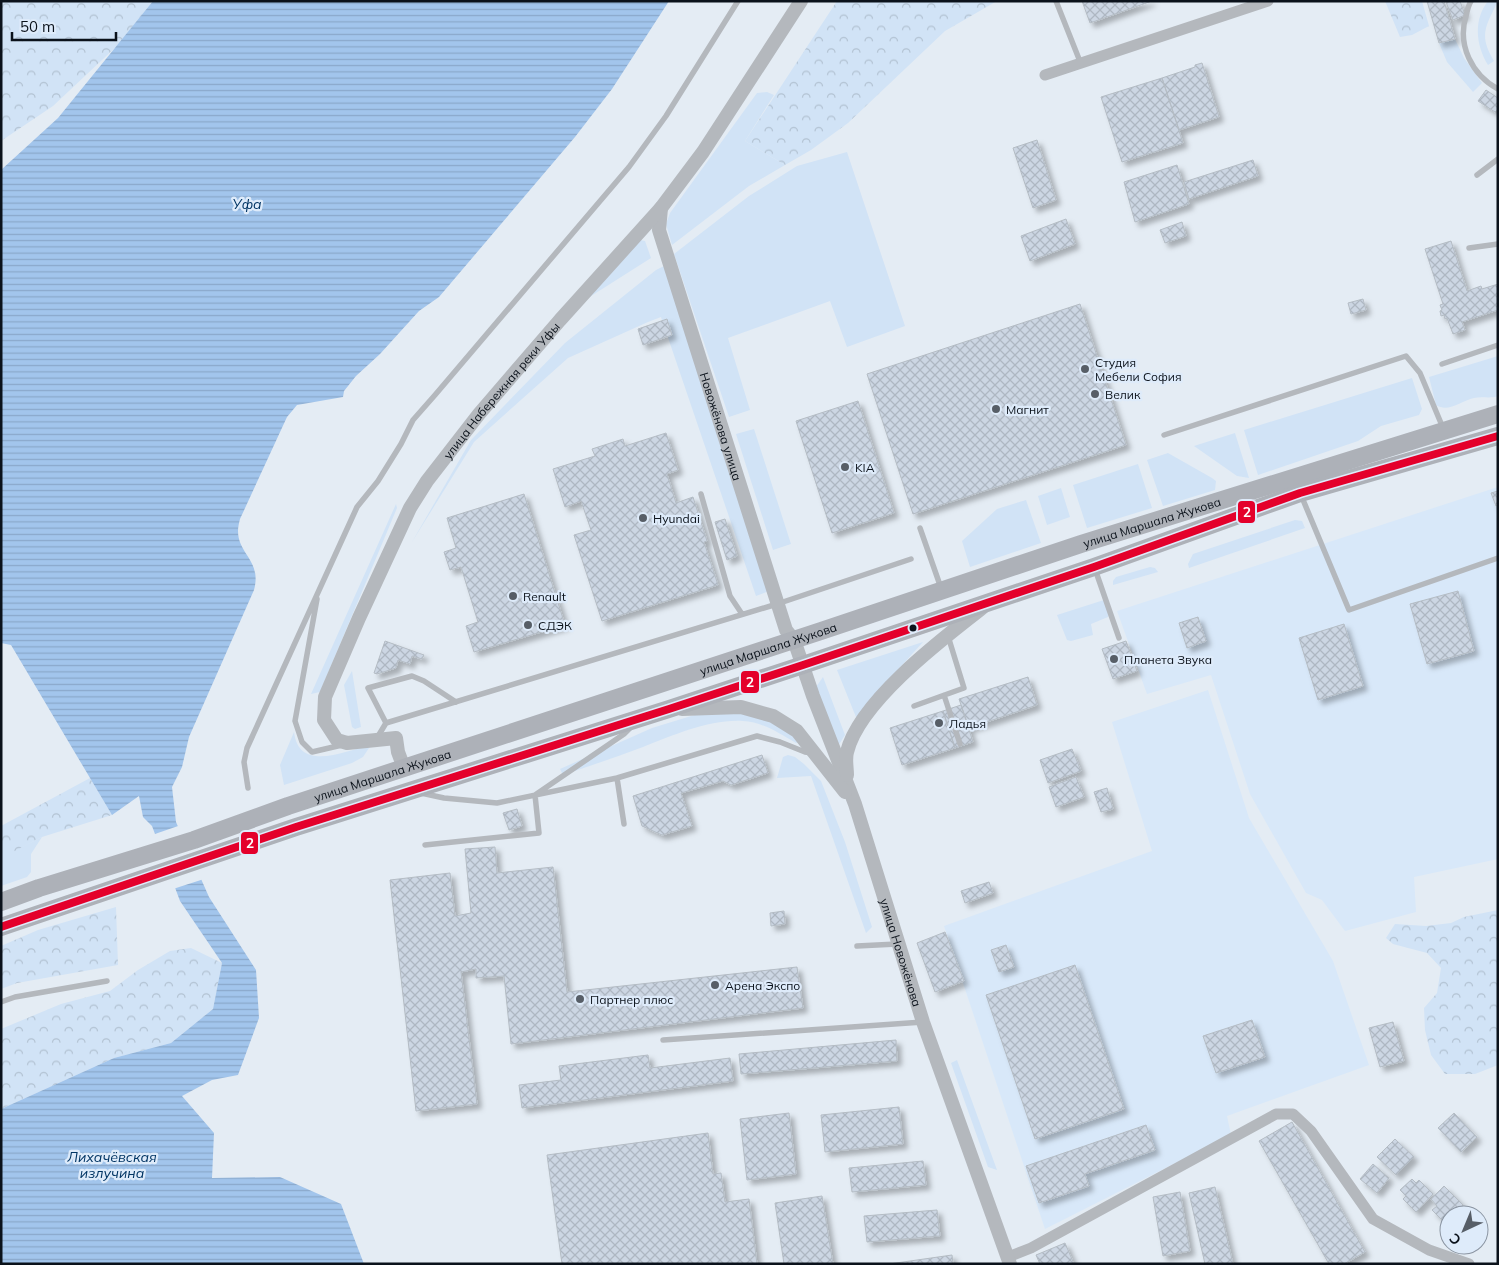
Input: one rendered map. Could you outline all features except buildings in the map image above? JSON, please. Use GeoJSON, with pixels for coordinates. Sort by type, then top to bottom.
{"type":"FeatureCollection","features":[{"type":"Feature","properties":{"kind":"main road","name":"улица Маршала Жукова"},"geometry":{"type":"LineString","coordinates":[[1,902],[194,840],[288,806],[1090,541],[1498,414]]}},
{"type":"Feature","properties":{"kind":"main road","name":"улица Маршала Жукова"},"geometry":{"type":"LineString","coordinates":[[1,927],[296,827],[802,665],[1094,567],[1300,493],[1498,436]]}},
{"type":"Feature","properties":{"kind":"street","name":"улица Набережная реки Уфы"},"geometry":{"type":"LineString","coordinates":[[347,744],[337,740],[324,720],[325,697],[410,508],[427,481],[479,414],[560,320],[661,208],[703,152],[801,1]]}},
{"type":"Feature","properties":{"kind":"street"},"geometry":{"type":"LineString","coordinates":[[1045,75],[1082,66],[1268,1]]}},
{"type":"Feature","properties":{"kind":"street","name":"Новожёнова улица"},"geometry":{"type":"LineString","coordinates":[[661,208],[659,230],[777,604],[786,630],[794,640]]}},
{"type":"Feature","properties":{"kind":"street"},"geometry":{"type":"LineString","coordinates":[[855,804],[847,774],[846,753],[855,731],[878,700],[903,674],[989,602]]}},
{"type":"Feature","properties":{"kind":"street","name":"улица Новожёнова"},"geometry":{"type":"LineString","coordinates":[[794,640],[812,696],[855,804],[923,1022],[1009,1261]]}},
{"type":"Feature","properties":{"kind":"street"},"geometry":{"type":"LineString","coordinates":[[669,709],[741,707],[773,716],[797,730],[855,804]]}},
{"type":"Feature","properties":{"kind":"street"},"geometry":{"type":"LineString","coordinates":[[347,744],[396,738],[398,752],[404,768]]}},
{"type":"Feature","properties":{"kind":"street"},"geometry":{"type":"LineString","coordinates":[[1009,1261],[1276,1114],[1293,1114],[1311,1131],[1373,1219],[1429,1250],[1469,1264]]}},
{"type":"Feature","properties":{"kind":"lane"},"geometry":{"type":"LineString","coordinates":[[248,788],[244,762],[247,748],[357,507],[378,481],[401,444],[412,420],[629,167],[666,116],[738,1]]}},
{"type":"Feature","properties":{"kind":"lane"},"geometry":{"type":"LineString","coordinates":[[1056,1],[1082,66]]}},
{"type":"Feature","properties":{"kind":"lane"},"geometry":{"type":"LineString","coordinates":[[1471,1],[1463,25],[1464,47],[1473,67],[1488,84],[1498,89]]}},
{"type":"Feature","properties":{"kind":"lane"},"geometry":{"type":"LineString","coordinates":[[1477,175],[1498,159]]}},
{"type":"Feature","properties":{"kind":"lane"},"geometry":{"type":"LineString","coordinates":[[1469,248],[1498,244]]}},
{"type":"Feature","properties":{"kind":"lane"},"geometry":{"type":"LineString","coordinates":[[1442,364],[1498,345]]}},
{"type":"Feature","properties":{"kind":"lane"},"geometry":{"type":"LineString","coordinates":[[1164,435],[1406,356],[1420,373],[1444,430]]}},
{"type":"Feature","properties":{"kind":"lane"},"geometry":{"type":"LineString","coordinates":[[1300,493],[1348,610],[1498,558]]}},
{"type":"Feature","properties":{"kind":"lane"},"geometry":{"type":"LineString","coordinates":[[701,494],[730,596],[742,614]]}},
{"type":"Feature","properties":{"kind":"lane"},"geometry":{"type":"LineString","coordinates":[[920,528],[942,590]]}},
{"type":"Feature","properties":{"kind":"lane"},"geometry":{"type":"LineString","coordinates":[[376,739],[386,723],[777,604],[911,559]]}},
{"type":"Feature","properties":{"kind":"lane"},"geometry":{"type":"LineString","coordinates":[[1094,567],[1119,638]]}},
{"type":"Feature","properties":{"kind":"lane"},"geometry":{"type":"LineString","coordinates":[[318,589],[295,721],[302,742],[312,752],[347,744]]}},
{"type":"Feature","properties":{"kind":"lane"},"geometry":{"type":"LineString","coordinates":[[914,706],[964,688],[948,635]]}},
{"type":"Feature","properties":{"kind":"lane"},"geometry":{"type":"LineString","coordinates":[[386,723],[368,688],[412,676],[424,681],[456,702]]}},
{"type":"Feature","properties":{"kind":"lane"},"geometry":{"type":"LineString","coordinates":[[944,695],[960,744]]}},
{"type":"Feature","properties":{"kind":"lane"},"geometry":{"type":"LineString","coordinates":[[535,795],[624,734],[640,718]]}},
{"type":"Feature","properties":{"kind":"lane"},"geometry":{"type":"LineString","coordinates":[[412,791],[444,798],[496,803],[617,778],[757,736],[780,742],[805,752],[814,753]]}},
{"type":"Feature","properties":{"kind":"lane"},"geometry":{"type":"LineString","coordinates":[[617,778],[624,824]]}},
{"type":"Feature","properties":{"kind":"lane"},"geometry":{"type":"LineString","coordinates":[[425,845],[539,833],[535,795]]}},
{"type":"Feature","properties":{"kind":"lane"},"geometry":{"type":"LineString","coordinates":[[857,946],[898,944]]}},
{"type":"Feature","properties":{"kind":"lane"},"geometry":{"type":"LineString","coordinates":[[1,1002],[16,997],[107,981]]}},
{"type":"Feature","properties":{"kind":"lane"},"geometry":{"type":"LineString","coordinates":[[663,1040],[923,1022]]}},
{"type":"Feature","properties":{"kind":"shaded area"},"geometry":{"type":"Polygon","coordinates":[[[1498,487],[1498,859],[1414,877],[1416,912],[1345,931],[1322,900],[1306,893],[1250,794],[1211,675],[1147,694],[1117,611],[1498,487]]]}},
{"type":"Feature","properties":{"kind":"shaded area"},"geometry":{"type":"Polygon","coordinates":[[[1208,690],[1249,818],[1333,961],[1369,1065],[1227,1116],[1231,1135],[1045,1229],[944,926],[1152,851],[1112,722],[1208,690]]]}},
{"type":"Feature","properties":{"kind":"green space"},"geometry":{"type":"Polygon","coordinates":[[[1,1],[153,1],[118,45],[53,106],[1,141],[1,1]]]}},
{"type":"Feature","properties":{"kind":"green space"},"geometry":{"type":"Polygon","coordinates":[[[837,1],[997,1],[945,31],[848,123],[811,150],[785,165],[745,141],[837,1]]]}},
{"type":"Feature","properties":{"kind":"green space"},"geometry":{"type":"Polygon","coordinates":[[[1385,1],[1422,1],[1429,26],[1412,35],[1400,37],[1385,1]]]}},
{"type":"Feature","properties":{"kind":"green space"},"geometry":{"type":"Polygon","coordinates":[[[1488,1],[1498,1],[1487,24],[1486,44],[1494,61],[1488,65],[1481,50],[1478,25],[1483,8],[1488,1]]]}},
{"type":"Feature","properties":{"kind":"green space"},"geometry":{"type":"Polygon","coordinates":[[[1455,39],[1464,58],[1482,83],[1473,92],[1447,62],[1439,43],[1455,39]]]}},
{"type":"Feature","properties":{"kind":"green space"},"geometry":{"type":"Polygon","coordinates":[[[767,92],[774,95],[745,141],[785,165],[749,186],[672,245],[666,224],[670,213],[757,93],[767,92]]]}},
{"type":"Feature","properties":{"kind":"green space"},"geometry":{"type":"Polygon","coordinates":[[[847,152],[905,326],[847,347],[830,301],[728,338],[750,410],[729,417],[674,254],[749,196],[797,166],[847,152]]]}},
{"type":"Feature","properties":{"kind":"green space"},"geometry":{"type":"Polygon","coordinates":[[[640,240],[645,241],[651,258],[588,298],[640,240]]]}},
{"type":"Feature","properties":{"kind":"green space"},"geometry":{"type":"Polygon","coordinates":[[[664,266],[769,591],[756,596],[661,317],[568,358],[474,442],[412,542],[471,440],[565,343],[656,270],[664,266]]]}},
{"type":"Feature","properties":{"kind":"green space"},"geometry":{"type":"Polygon","coordinates":[[[1498,356],[1498,396],[1474,398],[1445,408],[1436,405],[1429,377],[1498,356]]]}},
{"type":"Feature","properties":{"kind":"green space"},"geometry":{"type":"Polygon","coordinates":[[[1412,378],[1422,409],[1419,415],[1381,426],[1358,441],[1258,475],[1244,430],[1412,378]]]}},
{"type":"Feature","properties":{"kind":"green space"},"geometry":{"type":"Polygon","coordinates":[[[754,429],[791,544],[773,550],[736,434],[754,429]]]}},
{"type":"Feature","properties":{"kind":"green space"},"geometry":{"type":"Polygon","coordinates":[[[1235,433],[1249,478],[1237,476],[1194,446],[1235,433]]]}},
{"type":"Feature","properties":{"kind":"green space"},"geometry":{"type":"Polygon","coordinates":[[[1168,453],[1216,481],[1215,490],[1163,506],[1147,460],[1168,453]]]}},
{"type":"Feature","properties":{"kind":"green space"},"geometry":{"type":"Polygon","coordinates":[[[1138,464],[1152,508],[1087,528],[1073,485],[1138,464]]]}},
{"type":"Feature","properties":{"kind":"green space"},"geometry":{"type":"Polygon","coordinates":[[[1061,488],[1070,517],[1047,525],[1038,496],[1061,488]]]}},
{"type":"Feature","properties":{"kind":"green space"},"geometry":{"type":"Polygon","coordinates":[[[1026,500],[1041,543],[970,567],[962,541],[997,509],[1026,500]]]}},
{"type":"Feature","properties":{"kind":"green space"},"geometry":{"type":"Polygon","coordinates":[[[396,504],[397,508],[320,692],[311,694],[396,504]]]}},
{"type":"Feature","properties":{"kind":"green space"},"geometry":{"type":"Polygon","coordinates":[[[1295,520],[1302,521],[1305,528],[1189,568],[1188,564],[1193,554],[1295,520]]]}},
{"type":"Feature","properties":{"kind":"green space"},"geometry":{"type":"Polygon","coordinates":[[[1150,567],[1155,568],[1158,572],[1113,585],[1116,577],[1150,567]]]}},
{"type":"Feature","properties":{"kind":"green space"},"geometry":{"type":"Polygon","coordinates":[[[1104,600],[1109,613],[1108,617],[1091,624],[1093,635],[1071,641],[1067,640],[1057,615],[1104,600]]]}},
{"type":"Feature","properties":{"kind":"green space"},"geometry":{"type":"Polygon","coordinates":[[[923,642],[876,694],[858,722],[837,670],[923,642]]]}},
{"type":"Feature","properties":{"kind":"green space"},"geometry":{"type":"Polygon","coordinates":[[[352,671],[361,727],[355,729],[352,727],[344,685],[352,671]]]}},
{"type":"Feature","properties":{"kind":"green space"},"geometry":{"type":"Polygon","coordinates":[[[823,677],[845,735],[838,746],[816,687],[823,677]]]}},
{"type":"Feature","properties":{"kind":"green space"},"geometry":{"type":"Polygon","coordinates":[[[741,711],[774,720],[801,741],[796,743],[771,729],[750,722],[730,721],[692,729],[563,775],[560,769],[652,728],[701,713],[741,711]]]}},
{"type":"Feature","properties":{"kind":"green space"},"geometry":{"type":"Polygon","coordinates":[[[294,732],[298,745],[304,752],[314,756],[337,754],[371,745],[363,757],[352,763],[284,785],[280,765],[294,732]]]}},
{"type":"Feature","properties":{"kind":"green space"},"geometry":{"type":"Polygon","coordinates":[[[788,755],[795,757],[804,764],[821,781],[845,842],[872,927],[866,933],[811,776],[777,778],[783,757],[788,755]]]}},
{"type":"Feature","properties":{"kind":"green space"},"geometry":{"type":"Polygon","coordinates":[[[90,778],[112,815],[42,837],[1,858],[1,826],[90,778]]]}},
{"type":"Feature","properties":{"kind":"green space"},"geometry":{"type":"Polygon","coordinates":[[[42,837],[31,854],[31,872],[27,877],[1,886],[1,857],[42,837]]]}},
{"type":"Feature","properties":{"kind":"green space"},"geometry":{"type":"Polygon","coordinates":[[[116,907],[118,965],[17,983],[1,989],[1,946],[38,930],[116,907]]]}},
{"type":"Feature","properties":{"kind":"green space"},"geometry":{"type":"Polygon","coordinates":[[[1498,910],[1498,1065],[1475,1074],[1445,1074],[1431,1055],[1425,1030],[1424,1008],[1437,993],[1441,968],[1427,953],[1393,944],[1386,938],[1395,924],[1426,926],[1451,923],[1464,917],[1498,910]]]}},
{"type":"Feature","properties":{"kind":"green space"},"geometry":{"type":"Polygon","coordinates":[[[191,948],[222,963],[213,1009],[171,1043],[114,1058],[1,1109],[1,1029],[61,1004],[110,991],[138,970],[170,951],[191,948]]]}},
{"type":"Feature","properties":{"kind":"green space"},"geometry":{"type":"Polygon","coordinates":[[[957,1060],[997,1170],[988,1167],[951,1063],[957,1060]]]}},
{"type":"Feature","properties":{"kind":"water","name":"Уфа"},"geometry":{"type":"Polygon","coordinates":[[[153,1],[669,1],[612,89],[575,137],[439,297],[419,311],[380,354],[356,376],[344,391],[343,397],[297,405],[287,417],[240,519],[239,539],[255,572],[254,590],[189,737],[182,767],[172,787],[176,822],[209,897],[256,970],[259,1018],[238,1075],[212,1080],[182,1096],[214,1133],[212,1178],[280,1177],[341,1204],[364,1264],[1,1264],[1,1109],[114,1058],[171,1043],[213,1009],[222,963],[180,901],[152,826],[143,817],[139,796],[112,815],[11,645],[1,643],[1,170],[58,118],[153,1]]]}},
{"type":"Feature","properties":{"kind":"pier"},"geometry":{"type":"Polygon","coordinates":[[[181,825],[204,879],[173,889],[152,835],[181,825]]]}},
{"type":"Feature","properties":{"kind":"transit line","name":"2"},"geometry":{"type":"LineString","coordinates":[[1,927],[296,827],[803,665],[1094,567],[1300,493],[1498,436]]}},
{"type":"Feature","properties":{"kind":"place","name":"Студия Мебели София"},"geometry":{"type":"Point","coordinates":[1085,369]}},
{"type":"Feature","properties":{"kind":"place","name":"Велик"},"geometry":{"type":"Point","coordinates":[1095,394]}},
{"type":"Feature","properties":{"kind":"place","name":"Магнит"},"geometry":{"type":"Point","coordinates":[996,409]}},
{"type":"Feature","properties":{"kind":"place","name":"KIA"},"geometry":{"type":"Point","coordinates":[845,467]}},
{"type":"Feature","properties":{"kind":"place","name":"Hyundai"},"geometry":{"type":"Point","coordinates":[643,518]}},
{"type":"Feature","properties":{"kind":"place","name":"Renault"},"geometry":{"type":"Point","coordinates":[513,596]}},
{"type":"Feature","properties":{"kind":"place","name":"СДЭК"},"geometry":{"type":"Point","coordinates":[528,625]}},
{"type":"Feature","properties":{"kind":"place","name":"Планета Звука"},"geometry":{"type":"Point","coordinates":[1114,659]}},
{"type":"Feature","properties":{"kind":"place","name":"Ладья"},"geometry":{"type":"Point","coordinates":[939,723]}},
{"type":"Feature","properties":{"kind":"place","name":"Арена Экспо"},"geometry":{"type":"Point","coordinates":[715,985]}},
{"type":"Feature","properties":{"kind":"place","name":"Партнер плюс"},"geometry":{"type":"Point","coordinates":[580,999]}},
{"type":"Feature","properties":{"kind":"water label","name":"Лихачёвская излучина"},"geometry":{"type":"Point","coordinates":[112,1166]}}]}
